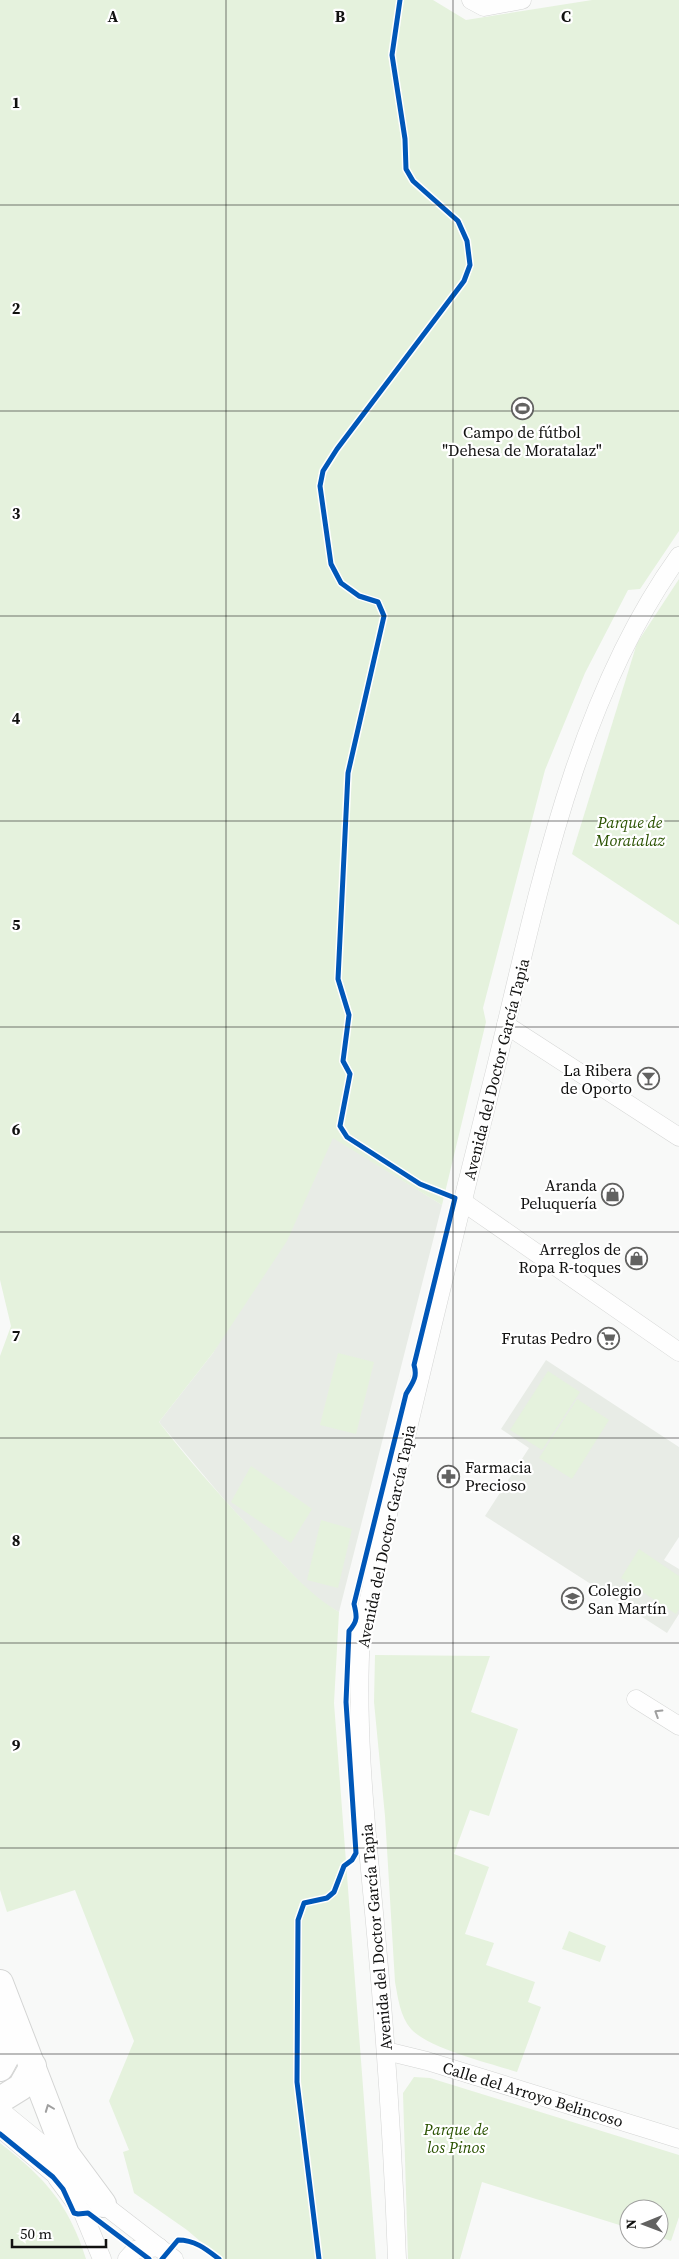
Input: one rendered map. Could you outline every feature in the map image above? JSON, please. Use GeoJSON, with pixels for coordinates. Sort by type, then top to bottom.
{"type":"FeatureCollection","features":[{"type":"Feature","properties":{"kind":"highway"},"geometry":{"type":"LineString","coordinates":[[0,1983],[66,2154],[95,2197]]}},
{"type":"Feature","properties":{"kind":"highway"},"geometry":{"type":"LineString","coordinates":[[0,1998],[10,2029],[12,2046],[0,2068]]}},
{"type":"Feature","properties":{"kind":"highway"},"geometry":{"type":"LineString","coordinates":[[0,2100],[22,2086],[33,2066]]}},
{"type":"Feature","properties":{"kind":"street"},"geometry":{"type":"LineString","coordinates":[[471,0],[484,7],[522,0]]}},
{"type":"Feature","properties":{"kind":"street","name":"Avenida del Doctor García Tapia"},"geometry":{"type":"LineString","coordinates":[[397,2259],[386,2051],[368,1844],[358,1685],[360,1635],[548,855],[572,776],[627,639],[679,556]]}},
{"type":"Feature","properties":{"kind":"street"},"geometry":{"type":"LineString","coordinates":[[506,1025],[679,1137]]}},
{"type":"Feature","properties":{"kind":"street"},"geometry":{"type":"LineString","coordinates":[[463,1202],[679,1352]]}},
{"type":"Feature","properties":{"kind":"street"},"geometry":{"type":"LineString","coordinates":[[636,1699],[679,1726]]}},
{"type":"Feature","properties":{"kind":"street","name":"Calle del Arroyo Belincoso"},"geometry":{"type":"LineString","coordinates":[[386,2051],[421,2059],[679,2138]]}},
{"type":"Feature","properties":{"kind":"street"},"geometry":{"type":"LineString","coordinates":[[0,2110],[60,2159],[95,2197]]}},
{"type":"Feature","properties":{"kind":"street"},"geometry":{"type":"LineString","coordinates":[[0,2128],[53,2173],[95,2197],[174,2259]]}},
{"type":"Feature","properties":{"kind":"street"},"geometry":{"type":"LineString","coordinates":[[53,2173],[84,2213],[102,2258]]}},
{"type":"Feature","properties":{"kind":"street"},"geometry":{"type":"LineString","coordinates":[[127,2259],[135,2250],[159,2247]]}},
{"type":"Feature","properties":{"kind":"shaded area"},"geometry":{"type":"Polygon","coordinates":[[[333,1137],[442,1205],[339,1612],[321,1602],[303,1586],[228,1504],[159,1422],[213,1353],[333,1137]]]}},
{"type":"Feature","properties":{"kind":"shaded area"},"geometry":{"type":"Polygon","coordinates":[[[546,1360],[679,1447],[679,1537],[664,1560],[679,1569],[679,1614],[667,1633],[485,1516],[529,1448],[501,1429],[546,1360]]]}},
{"type":"Feature","properties":{"kind":"green space"},"geometry":{"type":"Polygon","coordinates":[[[0,0],[433,0],[466,20],[592,0],[679,0],[679,531],[640,589],[628,590],[585,673],[545,770],[483,1008],[486,1022],[442,1205],[333,1138],[287,1241],[213,1353],[159,1422],[208,1481],[287,1568],[306,1587],[339,1612],[334,1703],[376,2259],[221,2259],[187,2230],[134,2193],[123,2152],[129,2150],[109,2101],[134,2041],[75,1890],[7,1912],[0,1890],[0,1356],[11,1326],[0,1280],[0,0]]]}},
{"type":"Feature","properties":{"kind":"green space","name":"Parque de Moratalaz"},"geometry":{"type":"Polygon","coordinates":[[[679,579],[679,925],[572,854],[637,643],[679,579]]]}},
{"type":"Feature","properties":{"kind":"green space"},"geometry":{"type":"Polygon","coordinates":[[[338,1353],[374,1362],[356,1434],[320,1425],[338,1353]]]}},
{"type":"Feature","properties":{"kind":"green space"},"geometry":{"type":"Polygon","coordinates":[[[548,1371],[580,1392],[542,1450],[510,1430],[548,1371]]]}},
{"type":"Feature","properties":{"kind":"green space"},"geometry":{"type":"Polygon","coordinates":[[[577,1399],[609,1420],[572,1479],[539,1458],[577,1399]]]}},
{"type":"Feature","properties":{"kind":"green space"},"geometry":{"type":"Polygon","coordinates":[[[251,1466],[312,1509],[291,1543],[231,1502],[251,1466]]]}},
{"type":"Feature","properties":{"kind":"green space"},"geometry":{"type":"Polygon","coordinates":[[[321,1520],[352,1529],[338,1588],[307,1580],[321,1520]]]}},
{"type":"Feature","properties":{"kind":"green space"},"geometry":{"type":"Polygon","coordinates":[[[639,1549],[679,1576],[679,1609],[676,1614],[621,1578],[639,1549]]]}},
{"type":"Feature","properties":{"kind":"green space"},"geometry":{"type":"Polygon","coordinates":[[[375,1655],[490,1656],[471,1712],[518,1729],[489,1816],[470,1810],[454,1854],[489,1867],[465,1934],[494,1943],[486,1965],[535,1982],[528,2002],[541,2007],[517,2072],[461,2055],[431,2043],[411,2029],[402,2013],[395,1982],[385,1816],[374,1702],[375,1655]]]}},
{"type":"Feature","properties":{"kind":"green space"},"geometry":{"type":"Polygon","coordinates":[[[569,1931],[606,1946],[600,1962],[562,1949],[569,1931]]]}},
{"type":"Feature","properties":{"kind":"green space","name":"Parque de los Pinos"},"geometry":{"type":"Polygon","coordinates":[[[414,2077],[430,2078],[679,2155],[679,2217],[671,2241],[669,2240],[669,2199],[619,2199],[619,2225],[482,2182],[460,2259],[408,2259],[403,2093],[414,2077]]]}},
{"type":"Feature","properties":{"kind":"green space"},"geometry":{"type":"Polygon","coordinates":[[[0,2143],[30,2168],[53,2193],[71,2222],[86,2259],[0,2259],[0,2143]]]}},
{"type":"Feature","properties":{"kind":"cycle path"},"geometry":{"type":"LineString","coordinates":[[319,2259],[297,2082],[298,1920],[304,1903],[327,1898],[334,1892],[344,1866],[352,1860],[356,1853],[346,1702],[349,1631],[355,1621],[354,1604],[406,1394],[415,1377],[414,1365],[455,1198],[420,1184],[347,1137],[340,1126],[350,1074],[343,1061],[349,1015],[338,979],[348,773],[384,616],[378,602],[359,596],[341,583],[331,564],[320,486],[323,471],[337,449],[464,281],[470,265],[467,241],[458,221],[413,181],[406,169],[405,139],[392,55],[400,0]]}},
{"type":"Feature","properties":{"kind":"cycle path"},"geometry":{"type":"LineString","coordinates":[[0,2134],[53,2177],[63,2189],[74,2213],[88,2213],[149,2259]]}},
{"type":"Feature","properties":{"kind":"cycle path"},"geometry":{"type":"LineString","coordinates":[[162,2259],[178,2240],[195,2243],[219,2259]]}},
{"type":"Feature","properties":{"kind":"place","name":"Campo de fútbol \"Dehesa de Moratalaz\""},"geometry":{"type":"Point","coordinates":[522,408]}},
{"type":"Feature","properties":{"kind":"place","name":"La Ribera de Oporto"},"geometry":{"type":"Point","coordinates":[648,1079]}},
{"type":"Feature","properties":{"kind":"place","name":"Aranda Peluquería"},"geometry":{"type":"Point","coordinates":[613,1194]}},
{"type":"Feature","properties":{"kind":"place","name":"Arreglos de Ropa R-toques"},"geometry":{"type":"Point","coordinates":[637,1258]}},
{"type":"Feature","properties":{"kind":"place","name":"Frutas Pedro"},"geometry":{"type":"Point","coordinates":[608,1338]}},
{"type":"Feature","properties":{"kind":"place","name":"Farmacia Precioso"},"geometry":{"type":"Point","coordinates":[449,1476]}},
{"type":"Feature","properties":{"kind":"place","name":"Colegio San Martín"},"geometry":{"type":"Point","coordinates":[572,1599]}}]}
